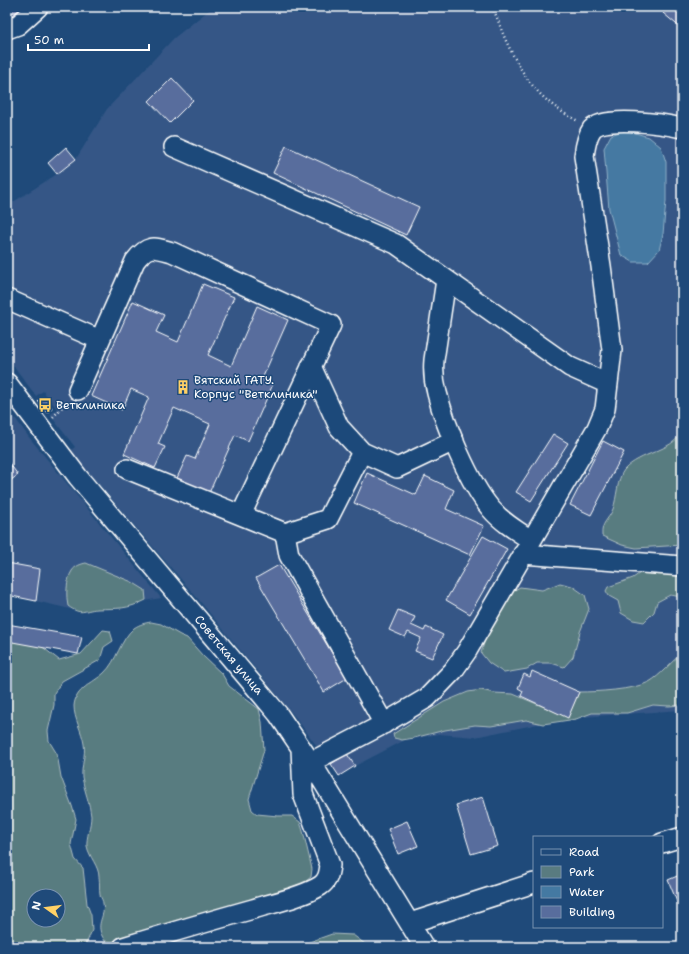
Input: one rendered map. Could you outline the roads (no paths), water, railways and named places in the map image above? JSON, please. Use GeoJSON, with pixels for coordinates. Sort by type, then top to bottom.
{"type":"FeatureCollection","features":[{"type":"Feature","properties":{"kind":"street"},"geometry":{"type":"LineString","coordinates":[[7,29],[18,25],[38,7]]}},
{"type":"Feature","properties":{"kind":"street"},"geometry":{"type":"LineString","coordinates":[[123,947],[280,901],[310,891],[321,885],[326,880],[330,865],[303,794],[306,755],[384,724],[427,698],[453,671],[467,651],[597,428],[605,409],[612,350],[584,156],[585,147],[592,129],[606,122],[628,121],[682,128]]}},
{"type":"Feature","properties":{"kind":"street"},"geometry":{"type":"LineString","coordinates":[[174,147],[396,244],[570,367],[608,384]]}},
{"type":"Feature","properties":{"kind":"street"},"geometry":{"type":"LineString","coordinates":[[78,390],[135,261],[142,252],[148,248],[156,248],[172,252],[331,324],[241,516]]}},
{"type":"Feature","properties":{"kind":"street"},"geometry":{"type":"LineString","coordinates":[[446,280],[433,373],[437,393],[454,441],[479,492],[491,508],[527,547],[682,566]]}},
{"type":"Feature","properties":{"kind":"street"},"geometry":{"type":"LineString","coordinates":[[7,299],[100,340]]}},
{"type":"Feature","properties":{"kind":"street"},"geometry":{"type":"LineString","coordinates":[[311,366],[339,427],[362,452],[397,468],[454,441]]}},
{"type":"Feature","properties":{"kind":"street","name":"Советская улица"},"geometry":{"type":"LineString","coordinates":[[7,383],[78,477],[278,714],[306,755],[424,947]]}},
{"type":"Feature","properties":{"kind":"street"},"geometry":{"type":"LineString","coordinates":[[127,469],[285,533],[328,519],[362,452]]}},
{"type":"Feature","properties":{"kind":"street"},"geometry":{"type":"LineString","coordinates":[[285,533],[289,554],[384,724]]}},
{"type":"Feature","properties":{"kind":"street"},"geometry":{"type":"LineString","coordinates":[[663,843],[682,837]]}},
{"type":"Feature","properties":{"kind":"street"},"geometry":{"type":"LineString","coordinates":[[410,922],[533,883]]}},
{"type":"Feature","properties":{"kind":"water"},"geometry":{"type":"Polygon","coordinates":[[[625,130],[649,137],[661,147],[666,162],[666,201],[663,234],[659,250],[648,262],[633,262],[621,255],[609,209],[604,148],[611,135],[625,130]]]}},
{"type":"Feature","properties":{"kind":"place","name":"Вятский ГАТУ. Корпус \"Ветклиника\""},"geometry":{"type":"Point","coordinates":[183,387]}},
{"type":"Feature","properties":{"kind":"place","name":"Ветклиника"},"geometry":{"type":"Point","coordinates":[45,405]}}]}
